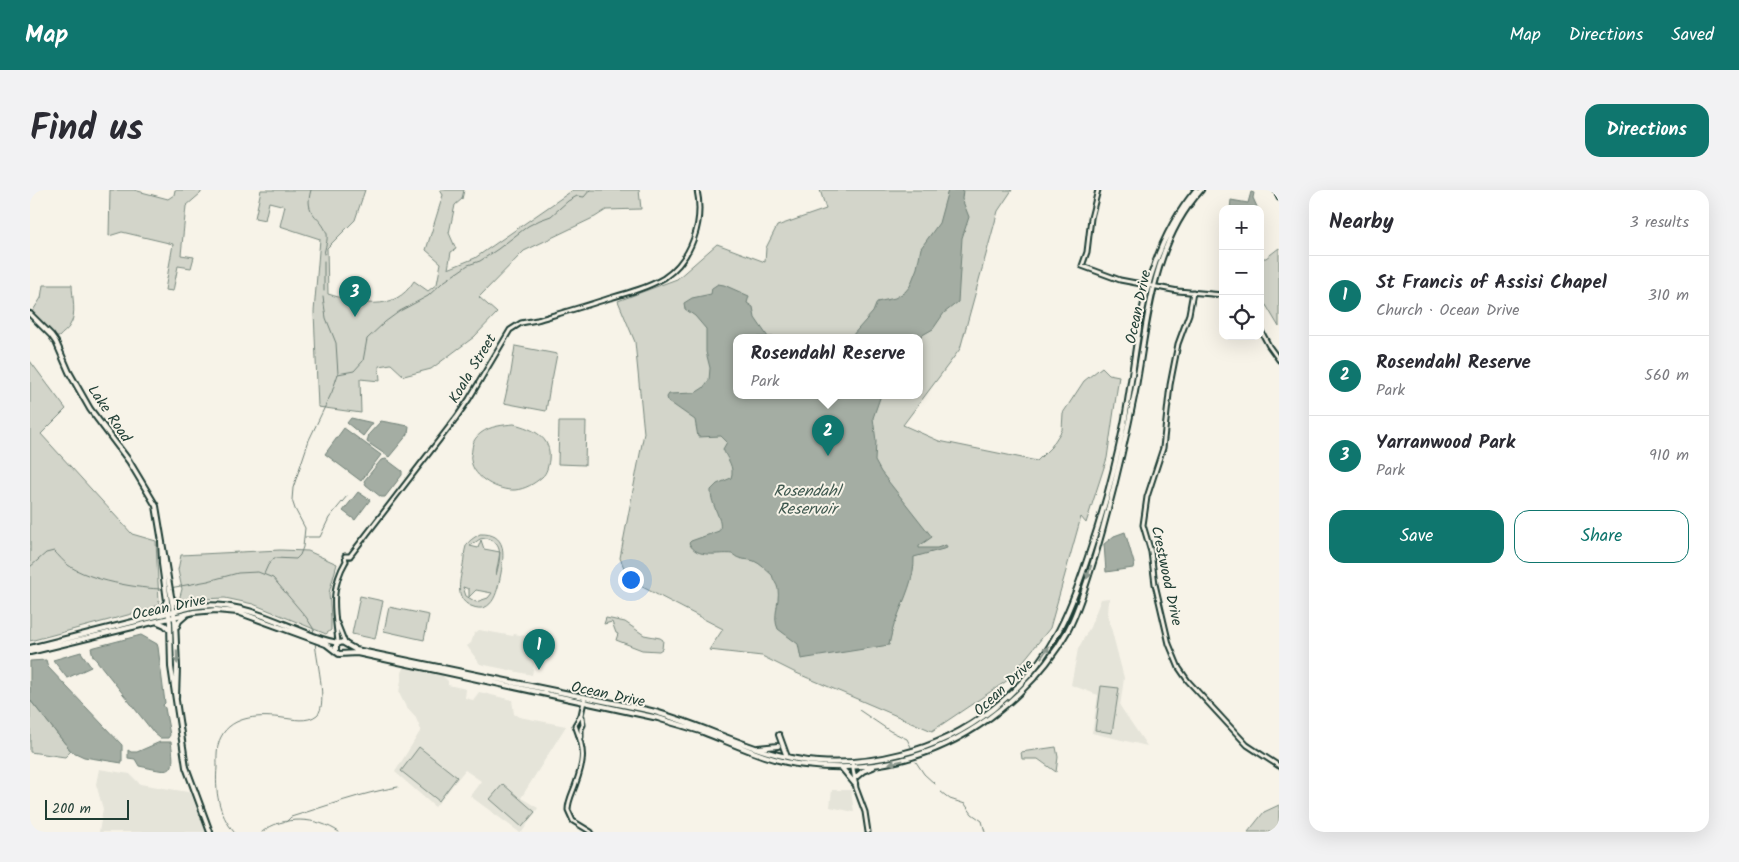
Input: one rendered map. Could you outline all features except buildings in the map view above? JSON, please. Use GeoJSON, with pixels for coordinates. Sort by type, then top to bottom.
{"type":"FeatureCollection","features":[{"type":"Feature","properties":{"kind":"main road","name":"Ocean Drive"},"geometry":{"type":"LineString","coordinates":[[345,653],[355,653],[665,714],[776,757],[803,765],[840,767],[929,746],[952,735],[998,706],[1022,681],[1042,658],[1058,632],[1074,597],[1102,516],[1124,422],[1147,285],[1159,250],[1171,224],[1196,190]]}},
{"type":"Feature","properties":{"kind":"main road","name":"Ocean Drive"},"geometry":{"type":"LineString","coordinates":[[346,644],[356,650],[585,699],[674,722],[759,755],[817,762],[877,764],[894,762],[925,753],[951,742],[976,728],[1006,706],[1042,669],[1064,637],[1078,607],[1112,494],[1124,444],[1154,286],[1168,242],[1186,210],[1201,190]]}},
{"type":"Feature","properties":{"kind":"main road","name":"Lake Road"},"geometry":{"type":"LineString","coordinates":[[30,314],[51,334],[90,409],[128,461],[156,506],[167,586],[171,667],[186,767],[210,832]]}},
{"type":"Feature","properties":{"kind":"main road","name":"Lake Road"},"geometry":{"type":"LineString","coordinates":[[167,586],[172,595],[175,614],[176,698]]}},
{"type":"Feature","properties":{"kind":"main road"},"geometry":{"type":"LineString","coordinates":[[172,595],[178,605],[188,611],[176,628]]}},
{"type":"Feature","properties":{"kind":"main road"},"geometry":{"type":"LineString","coordinates":[[167,599],[162,611],[154,620],[170,630]]}},
{"type":"Feature","properties":{"kind":"main road","name":"Ocean Drive"},"geometry":{"type":"LineString","coordinates":[[30,650],[188,611],[209,610],[238,612],[307,635],[326,644],[336,652]]}},
{"type":"Feature","properties":{"kind":"main road"},"geometry":{"type":"LineString","coordinates":[[1058,632],[1064,637]]}},
{"type":"Feature","properties":{"kind":"main road","name":"Ocean Drive"},"geometry":{"type":"LineString","coordinates":[[319,640],[338,643]]}},
{"type":"Feature","properties":{"kind":"main road"},"geometry":{"type":"LineString","coordinates":[[342,641],[346,644],[348,649],[345,653],[340,654],[336,652],[335,647],[338,643],[342,641]]}},
{"type":"Feature","properties":{"kind":"main road"},"geometry":{"type":"LineString","coordinates":[[779,736],[787,757]]}},
{"type":"Feature","properties":{"kind":"main road"},"geometry":{"type":"LineString","coordinates":[[756,748],[778,746]]}},
{"type":"Feature","properties":{"kind":"main road"},"geometry":{"type":"LineString","coordinates":[[856,777],[877,764]]}},
{"type":"Feature","properties":{"kind":"main road"},"geometry":{"type":"LineString","coordinates":[[840,767],[855,784]]}},
{"type":"Feature","properties":{"kind":"street","name":"Koala Street"},"geometry":{"type":"LineString","coordinates":[[337,622],[334,603],[335,586],[346,561],[345,556],[350,556],[456,418],[510,330],[521,323],[642,289],[666,276],[687,252],[695,236],[699,214],[697,190]]}},
{"type":"Feature","properties":{"kind":"street"},"geometry":{"type":"LineString","coordinates":[[1098,190],[1091,218],[1087,252],[1082,266],[1108,276],[1147,285],[1219,295]]}},
{"type":"Feature","properties":{"kind":"street"},"geometry":{"type":"LineString","coordinates":[[1276,190],[1279,198]]}},
{"type":"Feature","properties":{"kind":"street","name":"Crestwood Drive"},"geometry":{"type":"LineString","coordinates":[[1193,292],[1189,314],[1178,344],[1170,385],[1163,448],[1144,508],[1144,525],[1169,644],[1178,668],[1247,745],[1279,766]]}},
{"type":"Feature","properties":{"kind":"street"},"geometry":{"type":"LineString","coordinates":[[1264,337],[1279,360]]}},
{"type":"Feature","properties":{"kind":"street"},"geometry":{"type":"LineString","coordinates":[[337,622],[338,643]]}},
{"type":"Feature","properties":{"kind":"street"},"geometry":{"type":"LineString","coordinates":[[337,622],[346,644]]}},
{"type":"Feature","properties":{"kind":"street"},"geometry":{"type":"LineString","coordinates":[[580,729],[575,726],[580,722],[585,699]]}},
{"type":"Feature","properties":{"kind":"street"},"geometry":{"type":"LineString","coordinates":[[580,722],[583,726],[580,729],[584,754],[583,764],[569,802],[568,810],[573,821],[591,832]]}},
{"type":"Feature","properties":{"kind":"street"},"geometry":{"type":"LineString","coordinates":[[854,764],[857,791]]}},
{"type":"Feature","properties":{"kind":"street"},"geometry":{"type":"LineString","coordinates":[[854,764],[855,784],[868,832]]}},
{"type":"Feature","properties":{"kind":"shaded area"},"geometry":{"type":"Polygon","coordinates":[[[110,190],[134,190],[168,199],[174,195],[175,190],[201,190],[201,193],[186,206],[181,255],[194,257],[191,268],[178,266],[173,291],[165,290],[173,244],[122,232],[109,236],[110,190]]]}},
{"type":"Feature","properties":{"kind":"shaded area"},"geometry":{"type":"Polygon","coordinates":[[[261,190],[365,190],[355,220],[327,248],[328,294],[363,303],[386,302],[396,298],[406,291],[414,281],[428,291],[437,284],[441,263],[426,250],[443,195],[440,190],[464,190],[462,199],[455,205],[449,233],[456,249],[451,252],[448,269],[475,258],[573,190],[639,190],[641,209],[606,210],[524,251],[479,297],[497,313],[474,337],[431,369],[404,376],[391,364],[379,366],[380,381],[360,379],[361,413],[318,407],[314,312],[320,239],[280,226],[285,206],[269,202],[265,220],[255,218],[261,190]]]}},
{"type":"Feature","properties":{"kind":"shaded area"},"geometry":{"type":"Polygon","coordinates":[[[820,190],[1012,190],[998,211],[960,349],[923,398],[923,334],[733,334],[733,399],[922,399],[903,425],[939,441],[1037,461],[1051,447],[1062,430],[1063,413],[1084,381],[1102,367],[1109,374],[1119,376],[1107,458],[1086,523],[1081,517],[1050,628],[1008,680],[932,731],[794,672],[762,656],[709,650],[723,629],[629,580],[620,558],[644,433],[635,342],[618,301],[677,279],[717,244],[765,262],[766,248],[777,226],[826,209],[820,190]]]}},
{"type":"Feature","properties":{"kind":"shaded area"},"geometry":{"type":"Polygon","coordinates":[[[1279,248],[1279,327],[1264,304],[1264,258],[1279,248]]]}},
{"type":"Feature","properties":{"kind":"shaded area"},"geometry":{"type":"Polygon","coordinates":[[[43,285],[72,285],[74,311],[72,321],[59,337],[56,337],[32,312],[41,298],[43,285]]]}},
{"type":"Feature","properties":{"kind":"shaded area"},"geometry":{"type":"Polygon","coordinates":[[[515,346],[557,354],[546,411],[504,403],[515,346]]]}},
{"type":"Feature","properties":{"kind":"shaded area"},"geometry":{"type":"Polygon","coordinates":[[[30,361],[66,409],[41,434],[132,534],[156,541],[159,602],[154,608],[30,641],[30,361]]]}},
{"type":"Feature","properties":{"kind":"shaded area"},"geometry":{"type":"Polygon","coordinates":[[[559,422],[586,422],[585,465],[558,464],[559,422]]]}},
{"type":"Feature","properties":{"kind":"shaded area"},"geometry":{"type":"Polygon","coordinates":[[[514,424],[528,428],[540,435],[547,445],[549,460],[544,475],[536,482],[522,489],[508,490],[494,486],[481,478],[476,472],[471,457],[472,446],[481,433],[492,427],[514,424]]]}},
{"type":"Feature","properties":{"kind":"shaded area"},"geometry":{"type":"Polygon","coordinates":[[[480,534],[495,537],[499,541],[502,546],[503,559],[496,593],[490,604],[479,608],[471,606],[462,599],[459,588],[466,546],[480,534]],[[486,538],[480,539],[470,546],[478,548],[481,540],[484,549],[499,552],[496,544],[486,538]],[[463,587],[466,596],[476,602],[488,598],[492,593],[476,590],[469,597],[469,589],[463,587]]]}},
{"type":"Feature","properties":{"kind":"shaded area"},"geometry":{"type":"Polygon","coordinates":[[[280,550],[308,551],[337,564],[329,593],[331,630],[326,634],[253,604],[225,598],[179,600],[182,589],[178,570],[181,555],[280,550]]]}},
{"type":"Feature","properties":{"kind":"shaded area"},"geometry":{"type":"Polygon","coordinates":[[[360,596],[383,601],[375,639],[352,634],[360,596]]]}},
{"type":"Feature","properties":{"kind":"shaded area"},"geometry":{"type":"Polygon","coordinates":[[[1109,598],[1108,616],[1124,678],[1120,706],[1147,746],[1092,733],[1098,695],[1071,685],[1078,649],[1090,627],[1101,599],[1109,598]]]}},
{"type":"Feature","properties":{"kind":"shaded area"},"geometry":{"type":"Polygon","coordinates":[[[389,607],[429,615],[424,640],[384,631],[389,607]]]}},
{"type":"Feature","properties":{"kind":"shaded area"},"geometry":{"type":"Polygon","coordinates":[[[606,618],[625,622],[644,635],[660,638],[663,640],[662,649],[659,651],[642,650],[616,640],[618,634],[612,622],[604,624],[606,618]]]}},
{"type":"Feature","properties":{"kind":"shaded area"},"geometry":{"type":"Polygon","coordinates":[[[479,630],[539,638],[532,675],[480,664],[467,646],[471,643],[474,634],[479,630]]]}},
{"type":"Feature","properties":{"kind":"shaded area"},"geometry":{"type":"Polygon","coordinates":[[[403,667],[442,675],[448,681],[448,685],[466,689],[465,698],[473,700],[479,692],[512,700],[514,714],[519,717],[566,726],[521,798],[538,808],[522,832],[519,832],[470,796],[481,781],[465,770],[435,807],[395,772],[421,730],[415,716],[405,705],[399,693],[403,667]]]}},
{"type":"Feature","properties":{"kind":"shaded area"},"geometry":{"type":"Polygon","coordinates":[[[1101,686],[1119,688],[1112,733],[1095,730],[1101,686]]]}},
{"type":"Feature","properties":{"kind":"shaded area"},"geometry":{"type":"Polygon","coordinates":[[[30,700],[71,751],[65,757],[30,752],[30,700]]]}},
{"type":"Feature","properties":{"kind":"shaded area"},"geometry":{"type":"Polygon","coordinates":[[[419,747],[457,777],[439,801],[401,771],[419,747]]]}},
{"type":"Feature","properties":{"kind":"shaded area"},"geometry":{"type":"Polygon","coordinates":[[[1056,747],[1058,757],[1056,772],[1038,759],[1022,759],[1021,752],[1056,747]]]}},
{"type":"Feature","properties":{"kind":"shaded area"},"geometry":{"type":"Polygon","coordinates":[[[99,769],[130,774],[140,784],[188,792],[191,794],[206,832],[99,832],[103,809],[96,784],[99,769]]]}},
{"type":"Feature","properties":{"kind":"shaded area"},"geometry":{"type":"Polygon","coordinates":[[[503,784],[535,812],[522,827],[490,799],[503,784]]]}},
{"type":"Feature","properties":{"kind":"shaded area"},"geometry":{"type":"Polygon","coordinates":[[[832,790],[851,790],[854,812],[830,807],[832,790]]]}},
{"type":"Feature","properties":{"kind":"shaded area"},"geometry":{"type":"Polygon","coordinates":[[[1279,805],[1279,832],[1248,832],[1264,812],[1279,805]]]}},
{"type":"Feature","properties":{"kind":"water"},"geometry":{"type":"Polygon","coordinates":[[[948,190],[963,190],[962,199],[969,217],[962,238],[958,302],[944,313],[933,329],[923,335],[854,334],[873,312],[877,302],[895,298],[905,292],[910,286],[917,268],[921,248],[939,223],[948,190]]]}},
{"type":"Feature","properties":{"kind":"water"},"geometry":{"type":"Polygon","coordinates":[[[1251,192],[1254,193],[1253,198],[1256,205],[1230,205],[1231,200],[1248,203],[1251,192]]]}},
{"type":"Feature","properties":{"kind":"water","name":"Rosendahl Reservoir"},"geometry":{"type":"Polygon","coordinates":[[[718,284],[724,285],[749,296],[747,303],[753,307],[755,318],[766,334],[733,334],[733,399],[880,399],[873,418],[876,441],[875,461],[881,472],[932,537],[919,546],[919,548],[937,548],[946,545],[947,548],[914,557],[911,581],[894,624],[889,645],[801,659],[798,644],[778,629],[776,624],[778,589],[772,575],[754,561],[741,559],[732,554],[697,552],[689,543],[719,531],[720,523],[711,496],[711,490],[717,484],[731,478],[732,474],[730,463],[723,449],[727,442],[721,436],[698,437],[695,420],[668,401],[667,397],[669,394],[695,393],[703,388],[709,380],[710,368],[706,352],[706,329],[695,316],[685,309],[684,303],[692,298],[711,294],[712,288],[718,284]]]}},
{"type":"Feature","properties":{"kind":"water"},"geometry":{"type":"Polygon","coordinates":[[[351,418],[373,423],[363,436],[347,423],[351,418]]]}},
{"type":"Feature","properties":{"kind":"water"},"geometry":{"type":"Polygon","coordinates":[[[381,421],[409,426],[408,434],[389,457],[367,442],[369,434],[381,421]]]}},
{"type":"Feature","properties":{"kind":"water"},"geometry":{"type":"Polygon","coordinates":[[[344,428],[381,455],[361,481],[325,454],[344,428]]]}},
{"type":"Feature","properties":{"kind":"water"},"geometry":{"type":"Polygon","coordinates":[[[386,459],[402,471],[402,475],[385,497],[381,497],[366,485],[364,481],[381,460],[386,459]]]}},
{"type":"Feature","properties":{"kind":"water"},"geometry":{"type":"Polygon","coordinates":[[[358,492],[370,500],[355,520],[343,511],[358,492]]]}},
{"type":"Feature","properties":{"kind":"water"},"geometry":{"type":"Polygon","coordinates":[[[1125,532],[1134,563],[1133,568],[1106,572],[1104,544],[1114,536],[1125,532]]]}},
{"type":"Feature","properties":{"kind":"water"},"geometry":{"type":"Polygon","coordinates":[[[141,635],[157,644],[158,647],[165,703],[163,705],[170,735],[168,738],[160,738],[154,733],[93,656],[91,648],[141,635]]]}},
{"type":"Feature","properties":{"kind":"water"},"geometry":{"type":"Polygon","coordinates":[[[81,652],[91,667],[67,678],[53,660],[81,652]]]}},
{"type":"Feature","properties":{"kind":"water"},"geometry":{"type":"Polygon","coordinates":[[[46,660],[48,667],[122,745],[122,763],[84,757],[71,751],[30,700],[30,661],[46,660]]]}},
{"type":"Feature","properties":{"kind":"water"},"geometry":{"type":"Polygon","coordinates":[[[160,742],[171,742],[173,762],[168,770],[164,771],[139,766],[135,759],[128,758],[128,750],[137,752],[160,742]]]}},
{"type":"Feature","properties":{"kind":"waterway"},"geometry":{"type":"LineString","coordinates":[[311,190],[309,205],[327,234],[324,254]]}},
{"type":"Feature","properties":{"kind":"waterway"},"geometry":{"type":"LineString","coordinates":[[338,374],[354,371],[363,361],[367,339],[400,311],[428,296],[442,283],[468,265],[480,261],[528,226],[551,216],[568,201],[577,196],[584,197],[590,190]]}},
{"type":"Feature","properties":{"kind":"waterway"},"geometry":{"type":"LineString","coordinates":[[324,261],[324,291]]}},
{"type":"Feature","properties":{"kind":"waterway"},"geometry":{"type":"LineString","coordinates":[[264,574],[274,558],[296,559],[303,547],[305,528],[292,500],[293,488],[309,440],[332,392],[338,374],[336,343],[326,318],[323,297]]}},
{"type":"Feature","properties":{"kind":"waterway"},"geometry":{"type":"LineString","coordinates":[[305,537],[320,537],[329,518],[347,496]]}},
{"type":"Feature","properties":{"kind":"waterway"},"geometry":{"type":"LineString","coordinates":[[30,567],[46,553],[54,551],[68,565],[88,575],[128,585],[164,589]]}},
{"type":"Feature","properties":{"kind":"waterway"},"geometry":{"type":"LineString","coordinates":[[170,588],[238,573],[258,572],[273,578],[306,617],[313,628],[314,634]]}},
{"type":"Feature","properties":{"kind":"waterway"},"geometry":{"type":"LineString","coordinates":[[234,832],[224,817],[217,793],[219,741],[232,724],[248,718],[275,717],[304,720],[317,715],[322,701],[322,691],[315,640]]}},
{"type":"Feature","properties":{"kind":"waterway"},"geometry":{"type":"LineString","coordinates":[[859,710],[890,731],[907,739],[911,747]]}},
{"type":"Feature","properties":{"kind":"waterway"},"geometry":{"type":"LineString","coordinates":[[916,762],[924,774],[935,784]]}},
{"type":"Feature","properties":{"kind":"waterway"},"geometry":{"type":"LineString","coordinates":[[286,822],[291,817],[344,800],[398,787]]}},
{"type":"Feature","properties":{"kind":"waterway"},"geometry":{"type":"LineString","coordinates":[[941,792],[950,799],[965,804],[972,814],[982,821],[985,832]]}},
{"type":"Feature","properties":{"kind":"waterway"},"geometry":{"type":"LineString","coordinates":[[262,832],[280,823],[300,820],[321,823],[339,832]]}},
{"type":"Feature","properties":{"kind":"place","name":"Yarranwood Park"},"geometry":{"type":"Point","coordinates":[355,317]}},
{"type":"Feature","properties":{"kind":"place","name":"Rosendahl Reserve"},"geometry":{"type":"Point","coordinates":[828,456]}},
{"type":"Feature","properties":{"kind":"place","name":"St Francis of Assisi Chapel"},"geometry":{"type":"Point","coordinates":[539,670]}}]}
